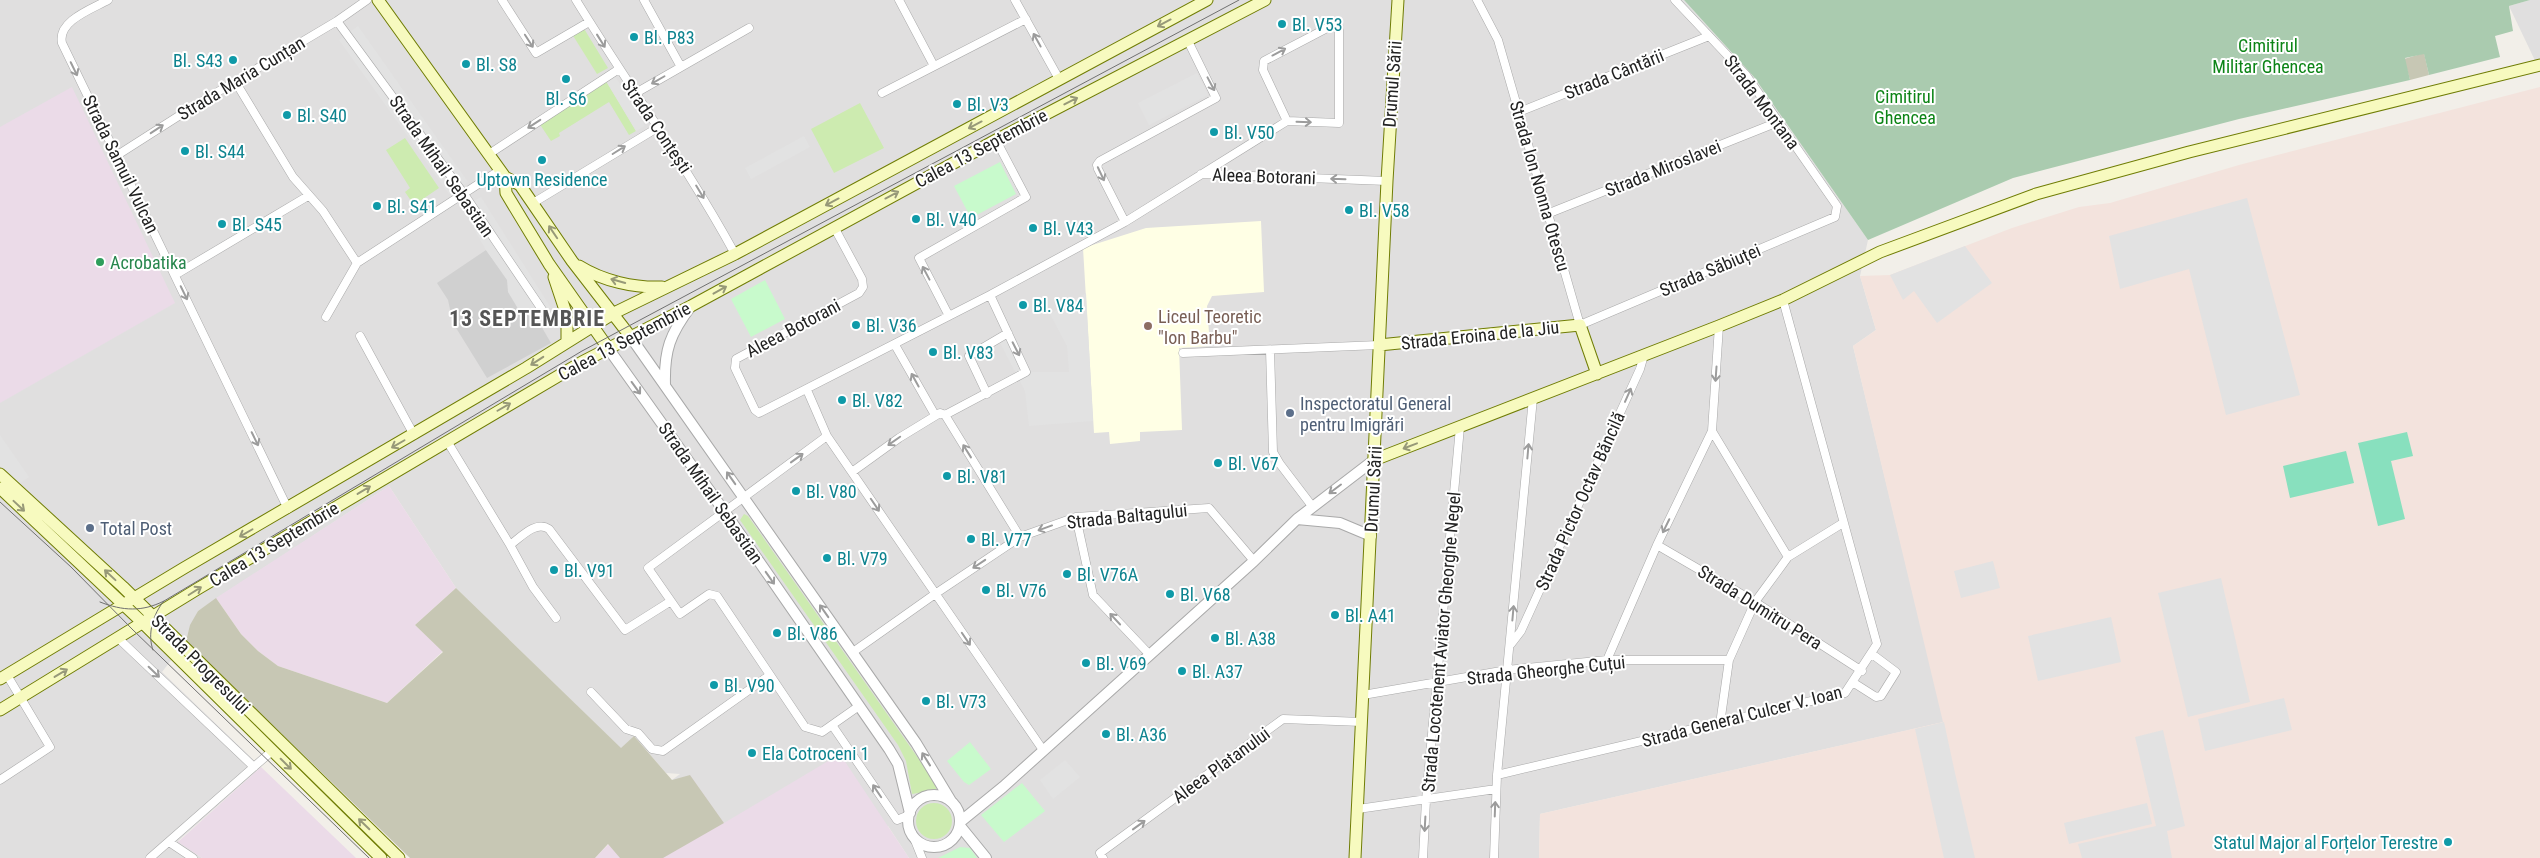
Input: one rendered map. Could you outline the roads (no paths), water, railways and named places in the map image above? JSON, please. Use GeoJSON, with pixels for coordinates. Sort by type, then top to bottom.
{"type":"FeatureCollection","features":[{"type":"Feature","properties":{"kind":"main road","name":"Strada Mihail Sebastian"},"geometry":{"type":"LineString","coordinates":[[378,0],[503,174],[520,185],[572,260],[630,336]]}},
{"type":"Feature","properties":{"kind":"main road","name":"Calea 13 Septembrie"},"geometry":{"type":"LineString","coordinates":[[3,677],[123,604],[414,435],[614,313],[735,254],[1207,0]]}},
{"type":"Feature","properties":{"kind":"main road","name":"Calea 13 Septembrie"},"geometry":{"type":"LineString","coordinates":[[0,710],[447,441],[608,348],[691,306],[996,140],[1265,0]]}},
{"type":"Feature","properties":{"kind":"main road","name":"Drumul Sării"},"geometry":{"type":"LineString","coordinates":[[1355,858],[1387,181],[1398,0]]}},
{"type":"Feature","properties":{"kind":"main road"},"geometry":{"type":"LineString","coordinates":[[1374,460],[1783,300],[1880,252],[2036,194],[2198,150],[2540,65]]}},
{"type":"Feature","properties":{"kind":"main road","name":"Strada Mihail Sebastian"},"geometry":{"type":"LineString","coordinates":[[503,174],[506,193],[549,264],[608,348]]}},
{"type":"Feature","properties":{"kind":"main road"},"geometry":{"type":"LineString","coordinates":[[572,260],[598,276],[643,287],[666,286]]}},
{"type":"Feature","properties":{"kind":"main road"},"geometry":{"type":"LineString","coordinates":[[549,264],[566,316],[567,342]]}},
{"type":"Feature","properties":{"kind":"main road","name":"Strada Eroina de la Jiu"},"geometry":{"type":"LineString","coordinates":[[1379,345],[1580,325]]}},
{"type":"Feature","properties":{"kind":"main road","name":"Strada Ion Nonna Otescu"},"geometry":{"type":"LineString","coordinates":[[1580,325],[1597,374]]}},
{"type":"Feature","properties":{"kind":"main road","name":"Strada Progresului"},"geometry":{"type":"LineString","coordinates":[[0,474],[154,617],[399,858]]}},
{"type":"Feature","properties":{"kind":"main road","name":"Strada Progresului"},"geometry":{"type":"LineString","coordinates":[[0,488],[143,623],[381,858]]}},
{"type":"Feature","properties":{"kind":"main road"},"geometry":{"type":"LineString","coordinates":[[272,751],[281,743]]}},
{"type":"Feature","properties":{"kind":"street","name":"Strada Samuil Vulcan"},"geometry":{"type":"LineString","coordinates":[[108,0],[67,25],[61,37],[62,43],[288,508]]}},
{"type":"Feature","properties":{"kind":"street","name":"Strada Maria Cunțan"},"geometry":{"type":"LineString","coordinates":[[116,156],[367,0]]}},
{"type":"Feature","properties":{"kind":"street"},"geometry":{"type":"LineString","coordinates":[[502,0],[536,53],[589,22]]}},
{"type":"Feature","properties":{"kind":"street","name":"Strada Conțești"},"geometry":{"type":"LineString","coordinates":[[576,0],[634,94],[674,150],[735,254]]}},
{"type":"Feature","properties":{"kind":"street"},"geometry":{"type":"LineString","coordinates":[[644,0],[681,67]]}},
{"type":"Feature","properties":{"kind":"street"},"geometry":{"type":"LineString","coordinates":[[898,0],[934,66]]}},
{"type":"Feature","properties":{"kind":"street"},"geometry":{"type":"LineString","coordinates":[[1015,0],[1059,79]]}},
{"type":"Feature","properties":{"kind":"street","name":"Strada Ion Nonna Otescu"},"geometry":{"type":"LineString","coordinates":[[1477,0],[1498,40],[1580,325]]}},
{"type":"Feature","properties":{"kind":"street","name":"Strada Montana"},"geometry":{"type":"LineString","coordinates":[[1675,0],[1746,75],[1837,206],[1838,212]]}},
{"type":"Feature","properties":{"kind":"street"},"geometry":{"type":"LineString","coordinates":[[882,93],[1026,18]]}},
{"type":"Feature","properties":{"kind":"street","name":"Strada Mihail Sebastian"},"geometry":{"type":"LineString","coordinates":[[336,21],[464,194],[545,314]]}},
{"type":"Feature","properties":{"kind":"street"},"geometry":{"type":"LineString","coordinates":[[1200,174],[1287,121],[1339,123],[1340,30],[1336,26],[1331,26],[1264,61],[1263,70],[1287,121]]}},
{"type":"Feature","properties":{"kind":"street"},"geometry":{"type":"LineString","coordinates":[[634,94],[749,28]]}},
{"type":"Feature","properties":{"kind":"street","name":"Strada Cântării"},"geometry":{"type":"LineString","coordinates":[[1519,112],[1709,36]]}},
{"type":"Feature","properties":{"kind":"street"},"geometry":{"type":"LineString","coordinates":[[1125,222],[1097,165],[1100,161],[1216,98],[1188,41]]}},
{"type":"Feature","properties":{"kind":"street"},"geometry":{"type":"LineString","coordinates":[[489,154],[619,69]]}},
{"type":"Feature","properties":{"kind":"street"},"geometry":{"type":"LineString","coordinates":[[235,82],[293,177],[323,211],[357,263]]}},
{"type":"Feature","properties":{"kind":"street","name":"Strada Miroslavei"},"geometry":{"type":"LineString","coordinates":[[1548,214],[1778,122]]}},
{"type":"Feature","properties":{"kind":"street"},"geometry":{"type":"LineString","coordinates":[[533,203],[657,128]]}},
{"type":"Feature","properties":{"kind":"street"},"geometry":{"type":"LineString","coordinates":[[949,316],[919,258],[1026,198],[996,140]]}},
{"type":"Feature","properties":{"kind":"street"},"geometry":{"type":"LineString","coordinates":[[326,317],[357,263],[464,194],[503,174]]}},
{"type":"Feature","properties":{"kind":"street","name":"Aleea Botorani"},"geometry":{"type":"LineString","coordinates":[[834,227],[862,279],[863,286],[859,293],[736,359],[735,363],[755,410],[759,413],[895,345],[1125,222],[1200,174],[1387,181]]}},
{"type":"Feature","properties":{"kind":"street"},"geometry":{"type":"LineString","coordinates":[[175,275],[308,196]]}},
{"type":"Feature","properties":{"kind":"street","name":"Strada Săbiuței"},"geometry":{"type":"LineString","coordinates":[[1580,325],[1835,217],[1838,212]]}},
{"type":"Feature","properties":{"kind":"street"},"geometry":{"type":"LineString","coordinates":[[945,415],[1026,372],[990,295]]}},
{"type":"Feature","properties":{"kind":"street","name":"Strada General Culcer V. Ioan"},"geometry":{"type":"LineString","coordinates":[[1497,775],[1846,694],[1862,671],[1877,644],[1783,300]]}},
{"type":"Feature","properties":{"kind":"street"},"geometry":{"type":"LineString","coordinates":[[665,385],[665,356],[669,342],[673,330],[691,306]]}},
{"type":"Feature","properties":{"kind":"street"},"geometry":{"type":"LineString","coordinates":[[1607,660],[1657,545],[1712,431],[1719,326]]}},
{"type":"Feature","properties":{"kind":"street"},"geometry":{"type":"LineString","coordinates":[[987,394],[969,356],[1008,333]]}},
{"type":"Feature","properties":{"kind":"street"},"geometry":{"type":"LineString","coordinates":[[360,336],[414,435]]}},
{"type":"Feature","properties":{"kind":"street","name":"Strada Mihail Sebastian"},"geometry":{"type":"LineString","coordinates":[[630,336],[916,742],[954,804]]}},
{"type":"Feature","properties":{"kind":"street"},"geometry":{"type":"LineString","coordinates":[[895,345],[935,414]]}},
{"type":"Feature","properties":{"kind":"street"},"geometry":{"type":"LineString","coordinates":[[1183,353],[1379,345]]}},
{"type":"Feature","properties":{"kind":"street","name":"Strada Mihail Sebastian"},"geometry":{"type":"LineString","coordinates":[[608,348],[724,511],[898,764],[909,814]]}},
{"type":"Feature","properties":{"kind":"street"},"geometry":{"type":"LineString","coordinates":[[1270,350],[1273,452],[1312,506]]}},
{"type":"Feature","properties":{"kind":"street","name":"Strada Pictor Octav Băncilă"},"geometry":{"type":"LineString","coordinates":[[1510,644],[1521,631],[1640,369],[1644,355]]}},
{"type":"Feature","properties":{"kind":"street"},"geometry":{"type":"LineString","coordinates":[[807,390],[827,436],[1043,750]]}},
{"type":"Feature","properties":{"kind":"street"},"geometry":{"type":"LineString","coordinates":[[1494,858],[1497,775],[1532,398]]}},
{"type":"Feature","properties":{"kind":"street"},"geometry":{"type":"LineString","coordinates":[[852,472],[935,414],[940,413],[945,415],[1020,537]]}},
{"type":"Feature","properties":{"kind":"street","name":"Strada Locotenent Aviator Gheorghe Negel"},"geometry":{"type":"LineString","coordinates":[[1424,858],[1426,800],[1460,427]]}},
{"type":"Feature","properties":{"kind":"street"},"geometry":{"type":"LineString","coordinates":[[1712,431],[1788,557]]}},
{"type":"Feature","properties":{"kind":"street"},"geometry":{"type":"LineString","coordinates":[[827,436],[648,568],[680,614],[709,594],[717,596],[805,727],[822,732],[859,706]]}},
{"type":"Feature","properties":{"kind":"street"},"geometry":{"type":"LineString","coordinates":[[447,441],[533,587],[556,618]]}},
{"type":"Feature","properties":{"kind":"street"},"geometry":{"type":"LineString","coordinates":[[912,833],[924,844],[940,846],[954,837],[960,824],[976,809],[1254,561],[1297,519],[1374,460]]}},
{"type":"Feature","properties":{"kind":"street","name":"Strada Baltagului"},"geometry":{"type":"LineString","coordinates":[[853,652],[1020,537],[1073,518],[1209,508],[1254,561]]}},
{"type":"Feature","properties":{"kind":"street"},"geometry":{"type":"LineString","coordinates":[[1073,518],[1093,595],[1149,654]]}},
{"type":"Feature","properties":{"kind":"street"},"geometry":{"type":"LineString","coordinates":[[1297,519],[1340,523],[1371,536]]}},
{"type":"Feature","properties":{"kind":"street"},"geometry":{"type":"LineString","coordinates":[[1720,724],[1729,660],[1754,602],[1788,557],[1843,523]]}},
{"type":"Feature","properties":{"kind":"street"},"geometry":{"type":"LineString","coordinates":[[510,545],[537,526],[544,526],[549,529],[626,630],[671,601]]}},
{"type":"Feature","properties":{"kind":"street","name":"Strada Dumitru Pera"},"geometry":{"type":"LineString","coordinates":[[1657,545],[1754,602],[1862,671]]}},
{"type":"Feature","properties":{"kind":"street"},"geometry":{"type":"LineString","coordinates":[[119,639],[254,767]]}},
{"type":"Feature","properties":{"kind":"street"},"geometry":{"type":"LineString","coordinates":[[1854,683],[1876,697],[1882,696],[1896,672],[1872,654]]}},
{"type":"Feature","properties":{"kind":"street","name":"Strada Gheorghe Cuțui"},"geometry":{"type":"LineString","coordinates":[[1363,695],[1507,670],[1607,660],[1729,660]]}},
{"type":"Feature","properties":{"kind":"street"},"geometry":{"type":"LineString","coordinates":[[591,692],[626,729],[638,733],[658,752],[663,751],[770,675]]}},
{"type":"Feature","properties":{"kind":"street"},"geometry":{"type":"LineString","coordinates":[[0,780],[50,747],[20,698],[3,677]]}},
{"type":"Feature","properties":{"kind":"street","name":"Aleea Platanului"},"geometry":{"type":"LineString","coordinates":[[1102,856],[1283,719],[1362,722]]}},
{"type":"Feature","properties":{"kind":"street"},"geometry":{"type":"LineString","coordinates":[[832,725],[897,820],[909,814],[920,799],[927,796],[944,796],[954,804],[967,810],[976,809]]}},
{"type":"Feature","properties":{"kind":"street"},"geometry":{"type":"LineString","coordinates":[[150,858],[272,751]]}},
{"type":"Feature","properties":{"kind":"street"},"geometry":{"type":"LineString","coordinates":[[1358,809],[1496,789]]}},
{"type":"Feature","properties":{"kind":"street"},"geometry":{"type":"LineString","coordinates":[[954,804],[960,824],[986,858]]}},
{"type":"Feature","properties":{"kind":"street"},"geometry":{"type":"LineString","coordinates":[[909,814],[912,833],[922,858]]}},
{"type":"Feature","properties":{"kind":"street"},"geometry":{"type":"LineString","coordinates":[[169,842],[193,858]]}},
{"type":"Feature","properties":{"kind":"tram line"},"geometry":{"type":"LineString","coordinates":[[100,602],[125,609],[140,609],[164,601],[582,351],[1239,0]]}},
{"type":"Feature","properties":{"kind":"tram line"},"geometry":{"type":"LineString","coordinates":[[0,502],[71,567],[133,630],[369,858]]}},
{"type":"Feature","properties":{"kind":"tram line"},"geometry":{"type":"LineString","coordinates":[[153,650],[151,644],[152,624],[164,601]]}},
{"type":"Feature","properties":{"kind":"place","name":"Bl. V53"},"geometry":{"type":"Point","coordinates":[1282,24]}},
{"type":"Feature","properties":{"kind":"place","name":"Bl. P83"},"geometry":{"type":"Point","coordinates":[634,37]}},
{"type":"Feature","properties":{"kind":"place","name":"Bl. S43"},"geometry":{"type":"Point","coordinates":[233,60]}},
{"type":"Feature","properties":{"kind":"place","name":"Bl. S8"},"geometry":{"type":"Point","coordinates":[466,64]}},
{"type":"Feature","properties":{"kind":"place","name":"Bl. S6"},"geometry":{"type":"Point","coordinates":[566,79]}},
{"type":"Feature","properties":{"kind":"place","name":"Bl. V3"},"geometry":{"type":"Point","coordinates":[957,104]}},
{"type":"Feature","properties":{"kind":"place","name":"Bl. S40"},"geometry":{"type":"Point","coordinates":[287,115]}},
{"type":"Feature","properties":{"kind":"place","name":"Bl. V50"},"geometry":{"type":"Point","coordinates":[1214,132]}},
{"type":"Feature","properties":{"kind":"place","name":"Bl. S44"},"geometry":{"type":"Point","coordinates":[185,151]}},
{"type":"Feature","properties":{"kind":"place","name":"Uptown Residence"},"geometry":{"type":"Point","coordinates":[542,160]}},
{"type":"Feature","properties":{"kind":"place","name":"Bl. S41"},"geometry":{"type":"Point","coordinates":[377,206]}},
{"type":"Feature","properties":{"kind":"place","name":"Bl. V58"},"geometry":{"type":"Point","coordinates":[1349,210]}},
{"type":"Feature","properties":{"kind":"place","name":"Bl. V40"},"geometry":{"type":"Point","coordinates":[916,219]}},
{"type":"Feature","properties":{"kind":"place","name":"Bl. S45"},"geometry":{"type":"Point","coordinates":[222,224]}},
{"type":"Feature","properties":{"kind":"place","name":"Bl. V43"},"geometry":{"type":"Point","coordinates":[1033,228]}},
{"type":"Feature","properties":{"kind":"place","name":"Acrobatika"},"geometry":{"type":"Point","coordinates":[100,262]}},
{"type":"Feature","properties":{"kind":"place","name":"Bl. V84"},"geometry":{"type":"Point","coordinates":[1023,305]}},
{"type":"Feature","properties":{"kind":"place","name":"Bl. V36"},"geometry":{"type":"Point","coordinates":[856,325]}},
{"type":"Feature","properties":{"kind":"place","name":"Liceul Teoretic \"Ion Barbu\""},"geometry":{"type":"Point","coordinates":[1148,326]}},
{"type":"Feature","properties":{"kind":"place","name":"Bl. V83"},"geometry":{"type":"Point","coordinates":[933,352]}},
{"type":"Feature","properties":{"kind":"place","name":"Bl. V82"},"geometry":{"type":"Point","coordinates":[842,400]}},
{"type":"Feature","properties":{"kind":"place","name":"Inspectoratul General pentru Imigrări"},"geometry":{"type":"Point","coordinates":[1290,413]}},
{"type":"Feature","properties":{"kind":"place","name":"Bl. V67"},"geometry":{"type":"Point","coordinates":[1218,463]}},
{"type":"Feature","properties":{"kind":"place","name":"Bl. V81"},"geometry":{"type":"Point","coordinates":[947,476]}},
{"type":"Feature","properties":{"kind":"place","name":"Bl. V80"},"geometry":{"type":"Point","coordinates":[796,491]}},
{"type":"Feature","properties":{"kind":"place","name":"Total Post"},"geometry":{"type":"Point","coordinates":[90,528]}},
{"type":"Feature","properties":{"kind":"place","name":"Bl. V77"},"geometry":{"type":"Point","coordinates":[971,539]}},
{"type":"Feature","properties":{"kind":"place","name":"Bl. V79"},"geometry":{"type":"Point","coordinates":[827,558]}},
{"type":"Feature","properties":{"kind":"place","name":"Bl. V91"},"geometry":{"type":"Point","coordinates":[554,570]}},
{"type":"Feature","properties":{"kind":"place","name":"Bl. V76A"},"geometry":{"type":"Point","coordinates":[1067,574]}},
{"type":"Feature","properties":{"kind":"place","name":"Bl. V76"},"geometry":{"type":"Point","coordinates":[986,590]}},
{"type":"Feature","properties":{"kind":"place","name":"Bl. V68"},"geometry":{"type":"Point","coordinates":[1170,594]}},
{"type":"Feature","properties":{"kind":"place","name":"Bl. A41"},"geometry":{"type":"Point","coordinates":[1335,615]}},
{"type":"Feature","properties":{"kind":"place","name":"Bl. V86"},"geometry":{"type":"Point","coordinates":[777,633]}},
{"type":"Feature","properties":{"kind":"place","name":"Bl. A38"},"geometry":{"type":"Point","coordinates":[1215,638]}},
{"type":"Feature","properties":{"kind":"place","name":"Bl. V69"},"geometry":{"type":"Point","coordinates":[1086,663]}},
{"type":"Feature","properties":{"kind":"place","name":"Bl. A37"},"geometry":{"type":"Point","coordinates":[1182,671]}},
{"type":"Feature","properties":{"kind":"place","name":"Bl. V90"},"geometry":{"type":"Point","coordinates":[714,685]}},
{"type":"Feature","properties":{"kind":"place","name":"Bl. V73"},"geometry":{"type":"Point","coordinates":[926,701]}},
{"type":"Feature","properties":{"kind":"place","name":"Bl. A36"},"geometry":{"type":"Point","coordinates":[1106,734]}},
{"type":"Feature","properties":{"kind":"place","name":"Ela Cotroceni 1"},"geometry":{"type":"Point","coordinates":[752,753]}},
{"type":"Feature","properties":{"kind":"place","name":"Statul Major al Forțelor Terestre"},"geometry":{"type":"Point","coordinates":[2448,842]}},
{"type":"Feature","properties":{"kind":"district","name":"13 SEPTEMBRIE"},"geometry":{"type":"Point","coordinates":[527,318]}},
{"type":"Feature","properties":{"kind":"park label","name":"Cimitirul Militar Ghencea"},"geometry":{"type":"Point","coordinates":[2268,55]}},
{"type":"Feature","properties":{"kind":"park label","name":"Cimitirul Ghencea"},"geometry":{"type":"Point","coordinates":[1905,106]}}]}
